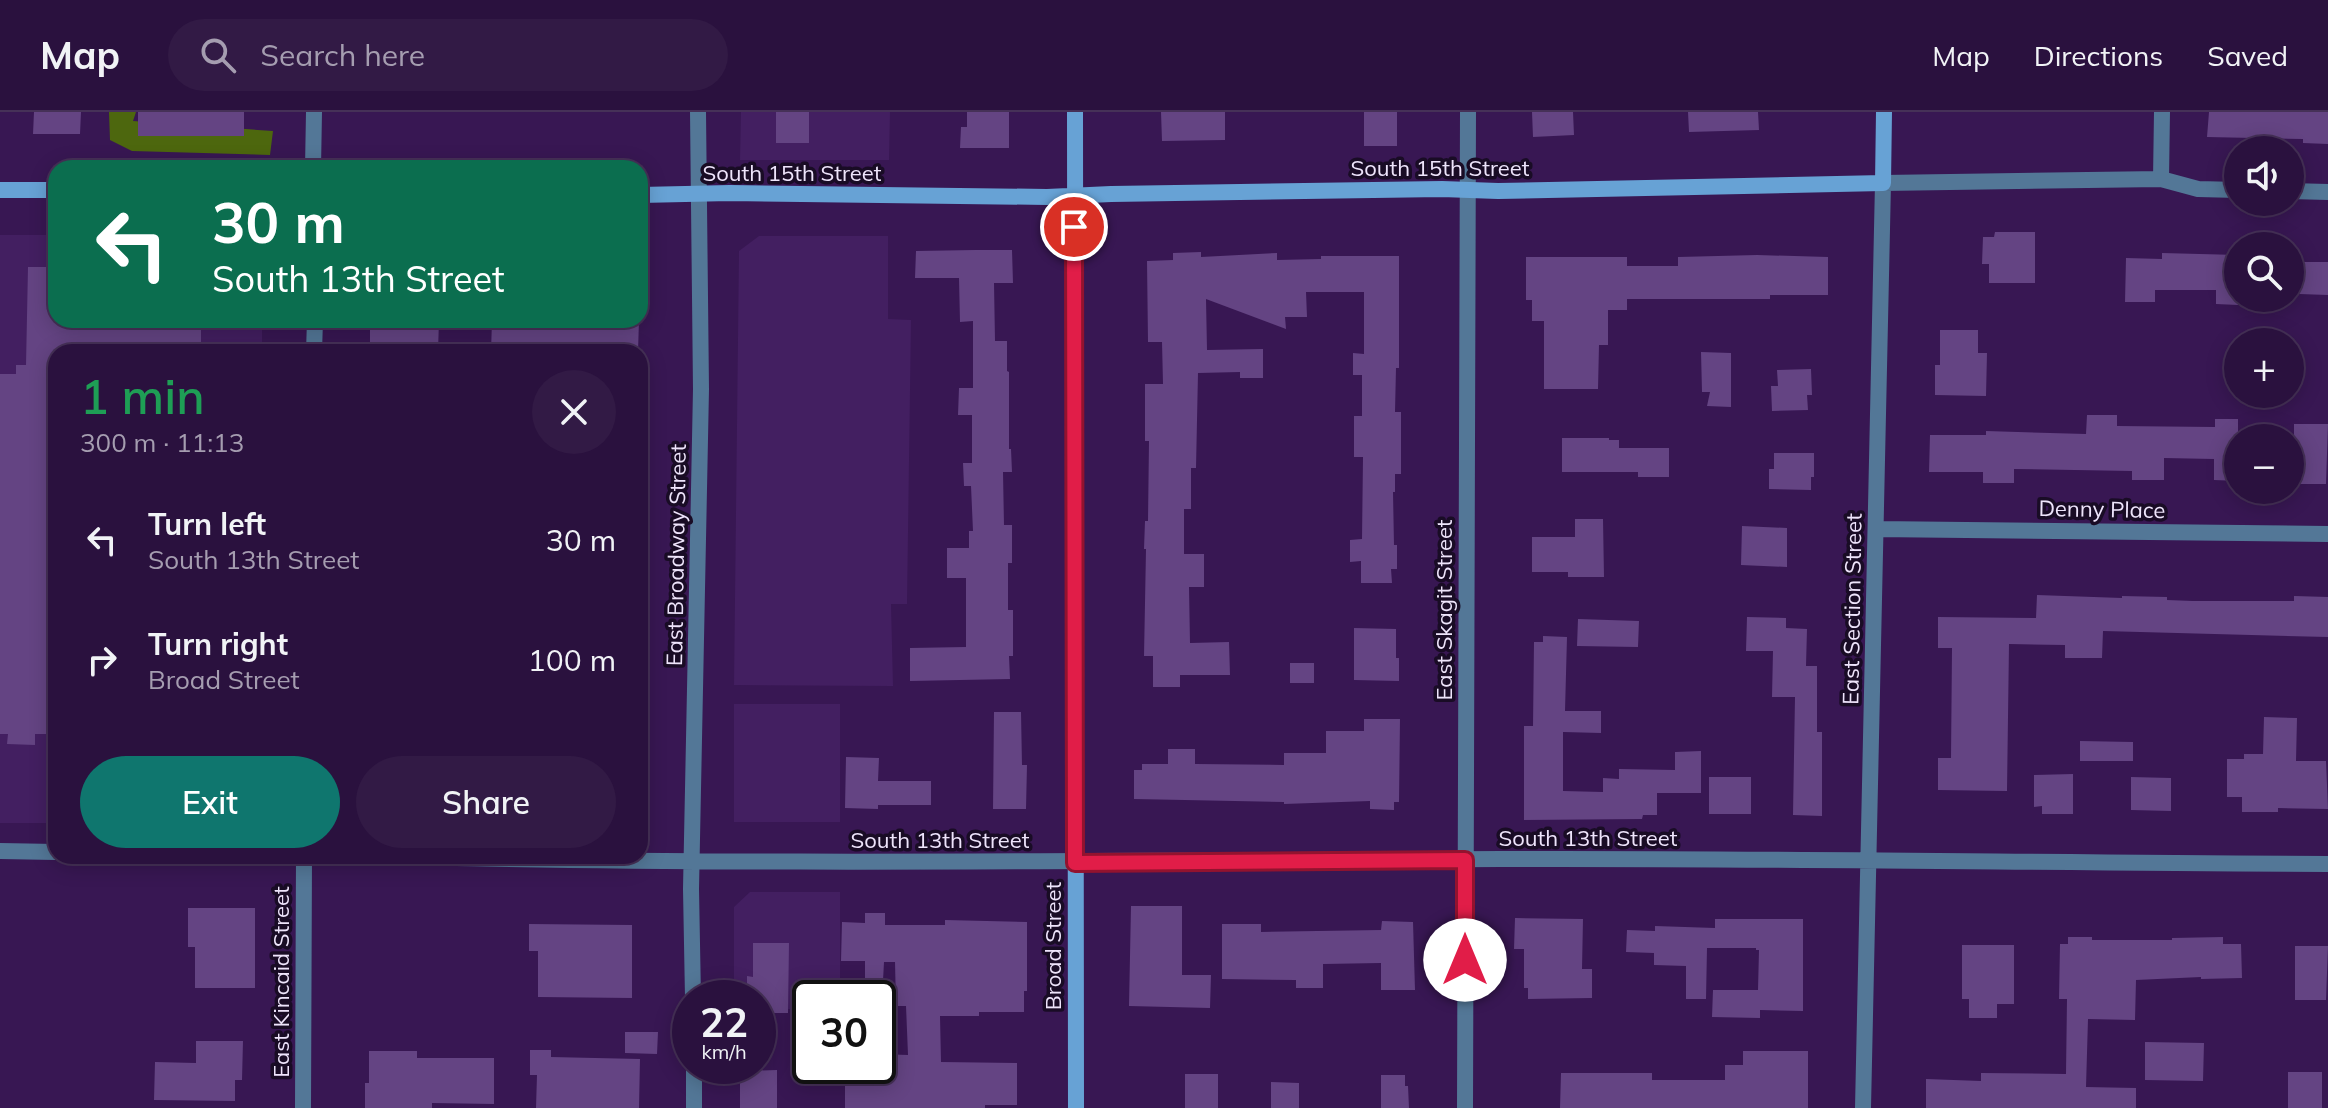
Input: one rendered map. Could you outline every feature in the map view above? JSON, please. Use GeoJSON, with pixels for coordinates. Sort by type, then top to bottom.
{"type":"FeatureCollection","features":[{"type":"Feature","properties":{"kind":"street"},"geometry":{"type":"LineString","coordinates":[[313,160],[314,112]]}},
{"type":"Feature","properties":{"kind":"street","name":"East Broadway Street"},"geometry":{"type":"LineString","coordinates":[[693,980],[692,862],[701,389],[698,112]]}},
{"type":"Feature","properties":{"kind":"street","name":"Broad Street"},"geometry":{"type":"LineString","coordinates":[[1075,112],[1076,1108]]}},
{"type":"Feature","properties":{"kind":"street","name":"East Skagit Street"},"geometry":{"type":"LineString","coordinates":[[1465,1108],[1468,112]]}},
{"type":"Feature","properties":{"kind":"street","name":"East Section Street"},"geometry":{"type":"LineString","coordinates":[[1863,1108],[1884,112]]}},
{"type":"Feature","properties":{"kind":"street"},"geometry":{"type":"LineString","coordinates":[[2161,179],[2162,112]]}},
{"type":"Feature","properties":{"kind":"street","name":"South 15th Street"},"geometry":{"type":"LineString","coordinates":[[648,195],[1075,196],[2161,179],[2198,189],[2224,190]]}},
{"type":"Feature","properties":{"kind":"street"},"geometry":{"type":"LineString","coordinates":[[0,190],[48,190]]}},
{"type":"Feature","properties":{"kind":"street"},"geometry":{"type":"LineString","coordinates":[[2304,191],[2328,192]]}},
{"type":"Feature","properties":{"kind":"street","name":"Denny Place"},"geometry":{"type":"LineString","coordinates":[[1876,529],[2328,534]]}},
{"type":"Feature","properties":{"kind":"street"},"geometry":{"type":"LineString","coordinates":[[0,851],[48,852]]}},
{"type":"Feature","properties":{"kind":"street","name":"South 13th Street"},"geometry":{"type":"LineString","coordinates":[[648,861],[1075,863],[1465,860],[2328,864]]}},
{"type":"Feature","properties":{"kind":"street","name":"East Kincaid Street"},"geometry":{"type":"LineString","coordinates":[[303,1108],[304,864]]}},
{"type":"Feature","properties":{"kind":"street"},"geometry":{"type":"LineString","coordinates":[[694,1084],[694,1108]]}},
{"type":"Feature","properties":{"kind":"shaded area"},"geometry":{"type":"Polygon","coordinates":[[[741,112],[890,112],[889,160],[740,160],[741,112]]]}},
{"type":"Feature","properties":{"kind":"shaded area"},"geometry":{"type":"Polygon","coordinates":[[[0,235],[48,235],[48,328],[262,328],[262,344],[48,344],[48,823],[0,823],[0,235]]]}},
{"type":"Feature","properties":{"kind":"shaded area"},"geometry":{"type":"Polygon","coordinates":[[[759,236],[888,236],[888,319],[911,320],[907,604],[891,604],[893,686],[734,685],[739,251],[759,236]]]}},
{"type":"Feature","properties":{"kind":"shaded area"},"geometry":{"type":"Polygon","coordinates":[[[734,704],[840,704],[840,822],[734,822],[734,704]]]}},
{"type":"Feature","properties":{"kind":"shaded area"},"geometry":{"type":"Polygon","coordinates":[[[750,892],[840,892],[840,980],[792,980],[792,1009],[776,1009],[776,980],[734,980],[734,907],[750,892]]]}},
{"type":"Feature","properties":{"kind":"green space"},"geometry":{"type":"Polygon","coordinates":[[[109,112],[136,112],[133,121],[273,131],[270,155],[132,151],[110,140],[109,112]]]}},
{"type":"Feature","properties":{"kind":"building"},"geometry":{"type":"Polygon","coordinates":[[[34,112],[81,112],[80,134],[33,134],[34,112]]]}},
{"type":"Feature","properties":{"kind":"building"},"geometry":{"type":"Polygon","coordinates":[[[138,112],[244,112],[244,136],[138,136],[138,112]]]}},
{"type":"Feature","properties":{"kind":"building"},"geometry":{"type":"Polygon","coordinates":[[[776,112],[809,112],[809,143],[776,143],[776,112]]]}},
{"type":"Feature","properties":{"kind":"building"},"geometry":{"type":"Polygon","coordinates":[[[967,112],[1009,112],[1009,148],[960,148],[961,127],[967,127],[967,112]]]}},
{"type":"Feature","properties":{"kind":"building"},"geometry":{"type":"Polygon","coordinates":[[[1161,112],[1225,112],[1225,140],[1162,141],[1161,112]]]}},
{"type":"Feature","properties":{"kind":"building"},"geometry":{"type":"Polygon","coordinates":[[[1364,112],[1397,112],[1397,146],[1364,146],[1364,112]]]}},
{"type":"Feature","properties":{"kind":"building"},"geometry":{"type":"Polygon","coordinates":[[[1532,112],[1573,112],[1574,135],[1533,137],[1532,112]]]}},
{"type":"Feature","properties":{"kind":"building"},"geometry":{"type":"Polygon","coordinates":[[[1688,112],[1758,112],[1759,130],[1689,132],[1688,112]]]}},
{"type":"Feature","properties":{"kind":"building"},"geometry":{"type":"Polygon","coordinates":[[[2209,112],[2328,112],[2328,144],[2304,143],[2304,136],[2207,137],[2209,112]]]}},
{"type":"Feature","properties":{"kind":"building"},"geometry":{"type":"Polygon","coordinates":[[[1995,232],[2035,232],[2035,283],[1989,283],[1989,264],[1982,264],[1983,237],[1994,237],[1995,232]]]}},
{"type":"Feature","properties":{"kind":"building"},"geometry":{"type":"Polygon","coordinates":[[[1012,250],[1013,283],[994,283],[995,341],[1007,341],[1009,372],[1012,472],[1003,472],[1004,525],[1012,525],[1012,563],[1008,563],[1008,610],[1013,610],[1010,679],[910,681],[910,648],[966,647],[966,578],[947,578],[947,548],[969,548],[969,531],[973,531],[971,486],[964,486],[963,463],[972,463],[972,415],[958,415],[959,388],[973,388],[973,321],[960,322],[959,278],[915,278],[916,251],[1012,250]]]}},
{"type":"Feature","properties":{"kind":"building"},"geometry":{"type":"Polygon","coordinates":[[[1201,252],[1201,257],[1277,253],[1277,260],[1321,259],[1321,256],[1399,256],[1399,368],[1396,368],[1395,412],[1401,412],[1401,474],[1395,474],[1393,492],[1397,569],[1391,569],[1392,583],[1361,583],[1361,561],[1350,562],[1350,540],[1362,539],[1363,457],[1354,457],[1354,416],[1362,416],[1362,375],[1353,375],[1353,353],[1364,354],[1364,292],[1306,292],[1307,317],[1285,317],[1286,329],[1206,299],[1207,350],[1263,349],[1263,378],[1240,378],[1240,372],[1198,373],[1196,468],[1191,468],[1191,509],[1184,509],[1184,554],[1204,554],[1204,587],[1189,587],[1190,643],[1229,642],[1230,675],[1180,675],[1180,687],[1153,687],[1153,656],[1144,656],[1144,549],[1145,521],[1148,521],[1149,441],[1145,441],[1145,384],[1163,384],[1162,342],[1148,342],[1147,261],[1173,260],[1173,253],[1201,252]]]}},
{"type":"Feature","properties":{"kind":"building"},"geometry":{"type":"Polygon","coordinates":[[[2162,253],[2224,255],[2224,304],[2216,304],[2216,290],[2155,290],[2155,302],[2125,302],[2126,258],[2162,259],[2162,253]]]}},
{"type":"Feature","properties":{"kind":"building"},"geometry":{"type":"Polygon","coordinates":[[[1526,257],[1627,257],[1627,266],[1678,266],[1678,257],[1828,257],[1828,295],[1770,295],[1770,299],[1627,299],[1627,310],[1608,310],[1608,345],[1599,345],[1598,389],[1544,389],[1544,321],[1532,321],[1532,300],[1526,300],[1526,257]]]}},
{"type":"Feature","properties":{"kind":"building"},"geometry":{"type":"Polygon","coordinates":[[[2304,262],[2328,262],[2328,295],[2304,294],[2304,262]]]}},
{"type":"Feature","properties":{"kind":"building"},"geometry":{"type":"Polygon","coordinates":[[[28,267],[48,267],[48,328],[201,328],[201,344],[48,344],[48,734],[35,734],[35,745],[7,744],[8,734],[0,734],[0,374],[16,374],[16,365],[26,365],[28,267]]]}},
{"type":"Feature","properties":{"kind":"building"},"geometry":{"type":"Polygon","coordinates":[[[370,328],[439,328],[438,344],[370,344],[370,328]]]}},
{"type":"Feature","properties":{"kind":"building"},"geometry":{"type":"Polygon","coordinates":[[[492,328],[639,328],[638,344],[491,344],[492,328]]]}},
{"type":"Feature","properties":{"kind":"building"},"geometry":{"type":"Polygon","coordinates":[[[1940,330],[1978,330],[1978,353],[1987,353],[1986,396],[1935,395],[1935,365],[1940,365],[1940,330]]]}},
{"type":"Feature","properties":{"kind":"building"},"geometry":{"type":"Polygon","coordinates":[[[1701,352],[1731,353],[1731,407],[1707,406],[1710,392],[1702,392],[1701,352]]]}},
{"type":"Feature","properties":{"kind":"building"},"geometry":{"type":"Polygon","coordinates":[[[1811,369],[1812,395],[1807,395],[1808,410],[1772,411],[1771,386],[1778,386],[1777,370],[1811,369]]]}},
{"type":"Feature","properties":{"kind":"building"},"geometry":{"type":"Polygon","coordinates":[[[2087,415],[2117,415],[2117,426],[2215,427],[2215,419],[2238,419],[2238,424],[2224,424],[2224,480],[2214,480],[2214,459],[2164,458],[2164,480],[2132,480],[2132,471],[2014,469],[2014,483],[1983,483],[1983,472],[1929,472],[1930,435],[1986,435],[1986,431],[2086,434],[2087,415]]]}},
{"type":"Feature","properties":{"kind":"building"},"geometry":{"type":"Polygon","coordinates":[[[2304,424],[2328,424],[2326,484],[2304,484],[2304,424]]]}},
{"type":"Feature","properties":{"kind":"building"},"geometry":{"type":"Polygon","coordinates":[[[1562,438],[1609,438],[1619,440],[1619,448],[1669,448],[1669,477],[1638,477],[1638,472],[1562,472],[1562,438]]]}},
{"type":"Feature","properties":{"kind":"building"},"geometry":{"type":"Polygon","coordinates":[[[1774,453],[1814,453],[1811,490],[1769,489],[1769,469],[1774,469],[1774,453]]]}},
{"type":"Feature","properties":{"kind":"building"},"geometry":{"type":"Polygon","coordinates":[[[1575,519],[1603,519],[1604,577],[1568,577],[1568,572],[1532,572],[1532,537],[1575,537],[1575,519]]]}},
{"type":"Feature","properties":{"kind":"building"},"geometry":{"type":"Polygon","coordinates":[[[1742,526],[1787,528],[1787,567],[1741,565],[1742,526]]]}},
{"type":"Feature","properties":{"kind":"building"},"geometry":{"type":"Polygon","coordinates":[[[2037,595],[2167,597],[2167,600],[2193,601],[2294,601],[2294,596],[2328,597],[2328,637],[2103,631],[2102,658],[2065,658],[2065,645],[2009,644],[2007,791],[1938,790],[1938,758],[1951,758],[1952,648],[1938,648],[1938,617],[2036,618],[2037,595]]]}},
{"type":"Feature","properties":{"kind":"building"},"geometry":{"type":"Polygon","coordinates":[[[1747,617],[1786,618],[1786,628],[1807,629],[1806,666],[1817,666],[1817,732],[1822,732],[1822,816],[1793,815],[1795,697],[1772,697],[1773,651],[1746,651],[1747,617]]]}},
{"type":"Feature","properties":{"kind":"building"},"geometry":{"type":"Polygon","coordinates":[[[1578,619],[1639,621],[1638,647],[1577,646],[1578,619]]]}},
{"type":"Feature","properties":{"kind":"building"},"geometry":{"type":"Polygon","coordinates":[[[1354,628],[1396,629],[1399,681],[1354,680],[1354,628]]]}},
{"type":"Feature","properties":{"kind":"building"},"geometry":{"type":"Polygon","coordinates":[[[1543,636],[1567,637],[1565,711],[1601,711],[1601,733],[1563,732],[1563,791],[1603,792],[1603,778],[1619,779],[1619,769],[1675,770],[1675,752],[1701,751],[1701,793],[1657,793],[1657,815],[1643,815],[1642,819],[1524,820],[1524,726],[1533,726],[1534,642],[1543,642],[1543,636]]]}},
{"type":"Feature","properties":{"kind":"building"},"geometry":{"type":"Polygon","coordinates":[[[1290,663],[1314,663],[1314,683],[1290,683],[1290,663]]]}},
{"type":"Feature","properties":{"kind":"building"},"geometry":{"type":"Polygon","coordinates":[[[994,712],[1021,712],[1022,765],[1027,765],[1026,809],[993,809],[994,712]]]}},
{"type":"Feature","properties":{"kind":"building"},"geometry":{"type":"Polygon","coordinates":[[[2264,717],[2297,718],[2296,761],[2326,761],[2328,809],[2278,808],[2278,812],[2242,812],[2242,797],[2227,797],[2227,759],[2244,759],[2244,754],[2263,754],[2264,717]]]}},
{"type":"Feature","properties":{"kind":"building"},"geometry":{"type":"Polygon","coordinates":[[[1364,719],[1400,719],[1399,802],[1394,802],[1394,810],[1370,809],[1370,801],[1284,804],[1134,799],[1134,770],[1142,770],[1142,764],[1168,764],[1168,749],[1195,749],[1195,764],[1284,765],[1284,753],[1326,753],[1326,731],[1364,731],[1364,719]]]}},
{"type":"Feature","properties":{"kind":"building"},"geometry":{"type":"Polygon","coordinates":[[[2080,741],[2133,742],[2133,761],[2080,761],[2080,741]]]}},
{"type":"Feature","properties":{"kind":"building"},"geometry":{"type":"Polygon","coordinates":[[[846,757],[879,758],[878,781],[931,781],[931,805],[845,808],[846,757]]]}},
{"type":"Feature","properties":{"kind":"building"},"geometry":{"type":"Polygon","coordinates":[[[2073,774],[2073,814],[2042,814],[2042,806],[2034,807],[2034,775],[2073,774]]]}},
{"type":"Feature","properties":{"kind":"building"},"geometry":{"type":"Polygon","coordinates":[[[1709,777],[1751,777],[1751,814],[1709,814],[1709,777]]]}},
{"type":"Feature","properties":{"kind":"building"},"geometry":{"type":"Polygon","coordinates":[[[2131,777],[2171,778],[2171,811],[2131,810],[2131,777]]]}},
{"type":"Feature","properties":{"kind":"building"},"geometry":{"type":"Polygon","coordinates":[[[1131,906],[1182,906],[1182,975],[1211,975],[1210,1008],[1129,1006],[1131,906]]]}},
{"type":"Feature","properties":{"kind":"building"},"geometry":{"type":"Polygon","coordinates":[[[188,908],[255,908],[255,988],[195,988],[195,947],[188,947],[188,908]]]}},
{"type":"Feature","properties":{"kind":"building"},"geometry":{"type":"Polygon","coordinates":[[[865,913],[885,913],[885,925],[945,925],[945,920],[1027,922],[1024,1012],[940,1016],[941,1062],[1017,1063],[1017,1105],[985,1105],[985,1108],[845,1108],[845,1084],[896,1084],[896,1055],[908,1055],[906,1006],[896,1006],[895,962],[884,962],[883,980],[865,980],[865,961],[841,961],[842,922],[865,923],[865,913]]]}},
{"type":"Feature","properties":{"kind":"building"},"geometry":{"type":"Polygon","coordinates":[[[1515,918],[1583,919],[1582,969],[1592,969],[1592,998],[1528,999],[1528,988],[1524,988],[1524,949],[1514,949],[1515,918]]]}},
{"type":"Feature","properties":{"kind":"building"},"geometry":{"type":"Polygon","coordinates":[[[1715,919],[1803,919],[1803,1011],[1760,1010],[1760,1018],[1712,1017],[1713,990],[1758,990],[1759,950],[1756,948],[1707,948],[1706,999],[1686,999],[1686,966],[1654,965],[1654,953],[1626,952],[1627,930],[1655,931],[1655,926],[1715,928],[1715,919]]]}},
{"type":"Feature","properties":{"kind":"building"},"geometry":{"type":"Polygon","coordinates":[[[1382,921],[1413,922],[1415,990],[1381,990],[1381,963],[1323,964],[1323,988],[1296,988],[1296,980],[1222,979],[1222,924],[1261,924],[1261,932],[1381,930],[1382,921]]]}},
{"type":"Feature","properties":{"kind":"building"},"geometry":{"type":"Polygon","coordinates":[[[529,924],[632,925],[632,998],[538,997],[538,951],[529,951],[529,924]]]}},
{"type":"Feature","properties":{"kind":"building"},"geometry":{"type":"Polygon","coordinates":[[[2068,937],[2172,940],[2223,937],[2223,944],[2241,944],[2242,978],[2136,980],[2135,1020],[2088,1019],[2086,1087],[2136,1088],[2136,1108],[1926,1108],[1926,1079],[1981,1081],[1981,1073],[2066,1074],[2067,999],[2059,999],[2060,944],[2068,944],[2068,937]]]}},
{"type":"Feature","properties":{"kind":"building"},"geometry":{"type":"Polygon","coordinates":[[[753,943],[789,943],[788,1013],[776,1013],[776,980],[747,980],[747,976],[753,977],[753,943]]]}},
{"type":"Feature","properties":{"kind":"building"},"geometry":{"type":"Polygon","coordinates":[[[1962,945],[2014,945],[2014,1004],[1997,1004],[1997,1018],[1969,1018],[1969,999],[1962,999],[1962,945]]]}},
{"type":"Feature","properties":{"kind":"building"},"geometry":{"type":"Polygon","coordinates":[[[2295,946],[2328,946],[2326,1000],[2295,1000],[2295,946]]]}},
{"type":"Feature","properties":{"kind":"building"},"geometry":{"type":"Polygon","coordinates":[[[625,1032],[658,1032],[657,1054],[625,1053],[625,1032]]]}},
{"type":"Feature","properties":{"kind":"building"},"geometry":{"type":"Polygon","coordinates":[[[196,1041],[243,1041],[242,1080],[235,1080],[235,1101],[154,1100],[155,1062],[196,1063],[196,1041]]]}},
{"type":"Feature","properties":{"kind":"building"},"geometry":{"type":"Polygon","coordinates":[[[2145,1042],[2204,1043],[2203,1081],[2145,1080],[2145,1042]]]}},
{"type":"Feature","properties":{"kind":"building"},"geometry":{"type":"Polygon","coordinates":[[[530,1050],[551,1050],[551,1057],[640,1059],[639,1108],[536,1108],[537,1075],[530,1075],[530,1050]]]}},
{"type":"Feature","properties":{"kind":"building"},"geometry":{"type":"Polygon","coordinates":[[[369,1051],[417,1051],[417,1058],[494,1058],[494,1104],[432,1103],[432,1108],[365,1108],[369,1051]]]}},
{"type":"Feature","properties":{"kind":"building"},"geometry":{"type":"Polygon","coordinates":[[[1743,1051],[1808,1051],[1808,1108],[1560,1108],[1561,1073],[1652,1073],[1652,1080],[1725,1080],[1725,1065],[1743,1065],[1743,1051]]]}},
{"type":"Feature","properties":{"kind":"building"},"geometry":{"type":"Polygon","coordinates":[[[776,1070],[777,1108],[740,1108],[740,1084],[776,1084],[776,1070]]]}},
{"type":"Feature","properties":{"kind":"building"},"geometry":{"type":"Polygon","coordinates":[[[2288,1072],[2322,1072],[2322,1108],[2288,1108],[2288,1072]]]}},
{"type":"Feature","properties":{"kind":"building"},"geometry":{"type":"Polygon","coordinates":[[[1185,1074],[1218,1074],[1218,1108],[1185,1108],[1185,1074]]]}},
{"type":"Feature","properties":{"kind":"building"},"geometry":{"type":"Polygon","coordinates":[[[1381,1075],[1405,1075],[1409,1108],[1381,1108],[1381,1075]]]}},
{"type":"Feature","properties":{"kind":"building"},"geometry":{"type":"Polygon","coordinates":[[[1271,1082],[1299,1083],[1299,1108],[1271,1108],[1271,1082]]]}},
{"type":"Feature","properties":{"kind":"route"},"geometry":{"type":"LineString","coordinates":[[1074,227],[1075,863],[1465,860],[1465,960]]}}]}
